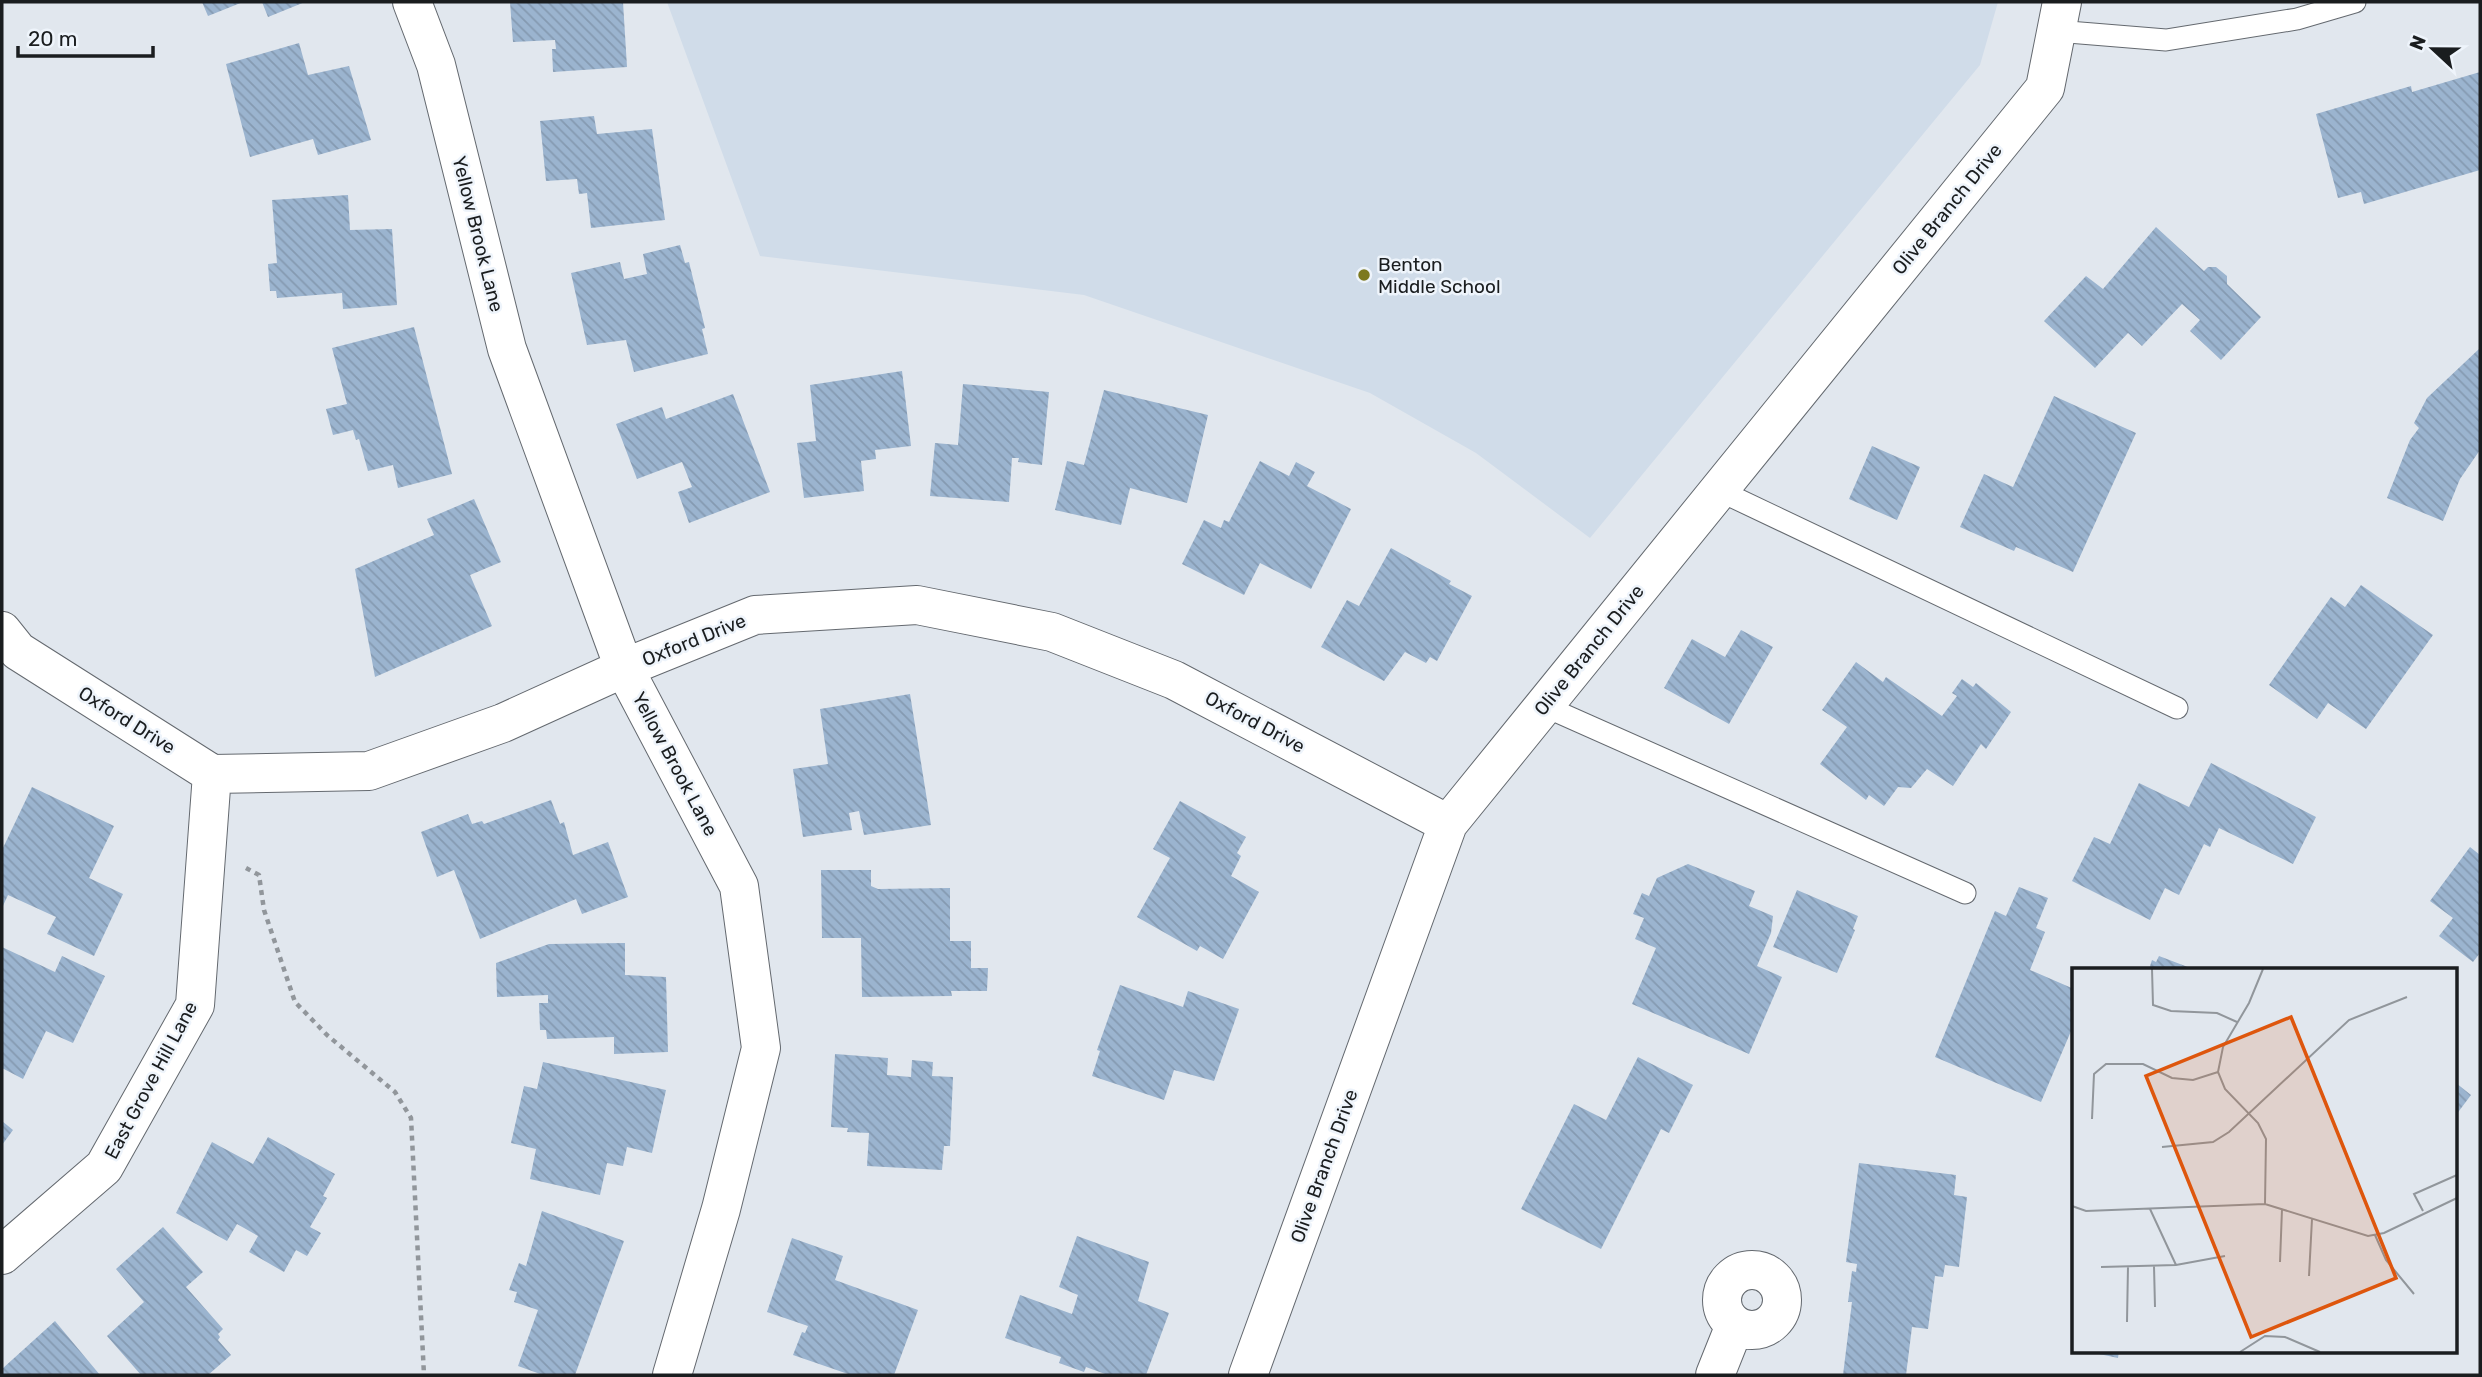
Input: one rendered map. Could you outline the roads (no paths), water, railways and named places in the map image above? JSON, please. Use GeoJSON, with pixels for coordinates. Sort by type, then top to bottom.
{"type":"FeatureCollection","features":[{"type":"Feature","properties":{"kind":"street","name":"Yellow Brook Lane"},"geometry":{"type":"LineString","coordinates":[[412,2],[436,65],[507,349],[624,668],[739,886],[761,1048],[721,1209],[672,1375]]}},
{"type":"Feature","properties":{"kind":"street","name":"Olive Branch Drive"},"geometry":{"type":"LineString","coordinates":[[1248,1375],[1448,824],[2045,88],[2059,16]]}},
{"type":"Feature","properties":{"kind":"street","name":"Oxford Drive"},"geometry":{"type":"LineString","coordinates":[[2,631],[18,651],[212,774],[369,771],[503,723],[624,668],[755,615],[917,605],[1052,632],[1174,680],[1448,824]]}},
{"type":"Feature","properties":{"kind":"street","name":"East Grove Hill Lane"},"geometry":{"type":"LineString","coordinates":[[2,1255],[104,1167],[195,1005],[212,774]]}},
{"type":"Feature","properties":{"kind":"street"},"geometry":{"type":"LineString","coordinates":[[1715,1375],[1735,1325]]}},
{"type":"Feature","properties":{"kind":"lane"},"geometry":{"type":"LineString","coordinates":[[2059,16],[2166,40],[2297,19],[2355,2]]}},
{"type":"Feature","properties":{"kind":"lane"},"geometry":{"type":"LineString","coordinates":[[1718,490],[2177,708]]}},
{"type":"Feature","properties":{"kind":"lane"},"geometry":{"type":"LineString","coordinates":[[1544,706],[1965,893]]}},
{"type":"Feature","properties":{"kind":"place","name":"Benton Middle School"},"geometry":{"type":"Point","coordinates":[1364,275]}}]}
